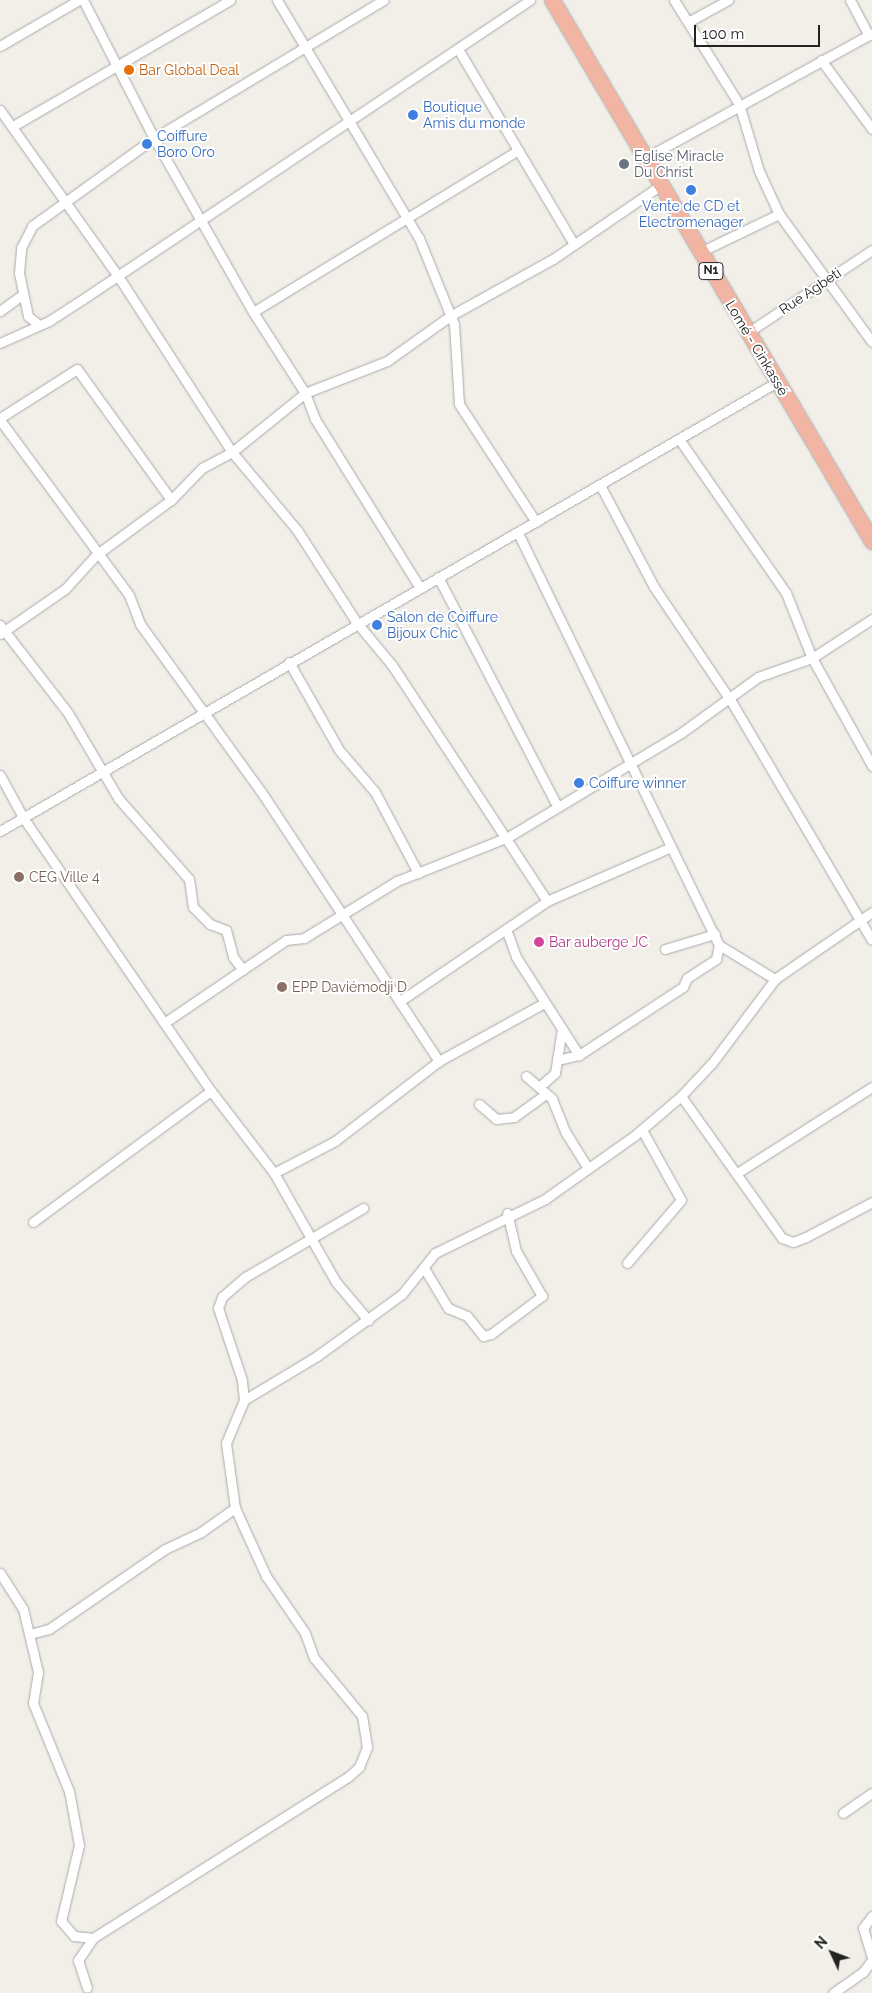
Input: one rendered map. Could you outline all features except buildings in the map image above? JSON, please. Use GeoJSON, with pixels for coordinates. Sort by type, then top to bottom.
{"type":"FeatureCollection","features":[{"type":"Feature","properties":{"kind":"highway","name":"Lomé - Cinkassé"},"geometry":{"type":"LineString","coordinates":[[552,0],[747,333],[868,523],[872,540]]}},
{"type":"Feature","properties":{"kind":"street"},"geometry":{"type":"LineString","coordinates":[[0,46],[79,0]]}},
{"type":"Feature","properties":{"kind":"street"},"geometry":{"type":"LineString","coordinates":[[82,0],[120,65],[154,138],[199,220],[253,312],[306,393],[315,419],[420,588]]}},
{"type":"Feature","properties":{"kind":"street"},"geometry":{"type":"LineString","coordinates":[[13,126],[230,0]]}},
{"type":"Feature","properties":{"kind":"street"},"geometry":{"type":"LineString","coordinates":[[277,0],[305,45],[348,124],[406,217],[450,316],[458,342],[459,404],[536,522]]}},
{"type":"Feature","properties":{"kind":"street"},"geometry":{"type":"LineString","coordinates":[[40,325],[28,316],[21,296],[21,248],[32,226],[65,200],[154,138],[305,45],[384,0]]}},
{"type":"Feature","properties":{"kind":"street"},"geometry":{"type":"LineString","coordinates":[[0,343],[40,325],[118,276],[199,220],[348,124],[530,0]]}},
{"type":"Feature","properties":{"kind":"street"},"geometry":{"type":"LineString","coordinates":[[674,0],[738,104],[758,171],[779,214],[829,278],[872,342]]}},
{"type":"Feature","properties":{"kind":"street"},"geometry":{"type":"LineString","coordinates":[[688,22],[728,0]]}},
{"type":"Feature","properties":{"kind":"street"},"geometry":{"type":"LineString","coordinates":[[645,158],[738,104],[871,34],[850,0]]}},
{"type":"Feature","properties":{"kind":"street"},"geometry":{"type":"LineString","coordinates":[[458,49],[574,244]]}},
{"type":"Feature","properties":{"kind":"street"},"geometry":{"type":"LineString","coordinates":[[821,60],[872,129]]}},
{"type":"Feature","properties":{"kind":"street"},"geometry":{"type":"LineString","coordinates":[[0,110],[118,276],[232,452],[297,530],[357,624],[392,665],[441,745],[508,837],[547,901]]}},
{"type":"Feature","properties":{"kind":"street"},"geometry":{"type":"LineString","coordinates":[[253,312],[518,150]]}},
{"type":"Feature","properties":{"kind":"street"},"geometry":{"type":"LineString","coordinates":[[243,970],[233,957],[226,930],[210,924],[193,906],[189,879],[118,798],[68,712],[1,630],[65,589],[96,555],[171,500],[202,468],[232,452],[306,393],[387,361],[450,316],[574,244],[661,185]]}},
{"type":"Feature","properties":{"kind":"street"},"geometry":{"type":"LineString","coordinates":[[700,252],[779,214]]}},
{"type":"Feature","properties":{"kind":"street","name":"Rue Agbeti"},"geometry":{"type":"LineString","coordinates":[[747,333],[872,250]]}},
{"type":"Feature","properties":{"kind":"street"},"geometry":{"type":"LineString","coordinates":[[0,311],[21,296]]}},
{"type":"Feature","properties":{"kind":"street"},"geometry":{"type":"LineString","coordinates":[[171,500],[77,369],[0,419],[96,555],[129,595],[140,624],[203,710],[343,914],[439,1060]]}},
{"type":"Feature","properties":{"kind":"street"},"geometry":{"type":"LineString","coordinates":[[0,831],[24,819],[203,710],[518,533],[777,382]]}},
{"type":"Feature","properties":{"kind":"street"},"geometry":{"type":"LineString","coordinates":[[679,439],[786,593],[812,658],[872,766]]}},
{"type":"Feature","properties":{"kind":"street"},"geometry":{"type":"LineString","coordinates":[[600,485],[654,587],[731,701],[872,940]]}},
{"type":"Feature","properties":{"kind":"street"},"geometry":{"type":"LineString","coordinates":[[518,533],[634,762],[671,847],[719,945],[716,959],[687,978],[683,987],[580,1054],[557,1060]]}},
{"type":"Feature","properties":{"kind":"street"},"geometry":{"type":"LineString","coordinates":[[438,577],[556,804]]}},
{"type":"Feature","properties":{"kind":"street"},"geometry":{"type":"LineString","coordinates":[[166,1021],[286,940],[304,938],[343,914],[418,873],[508,837],[556,804],[634,762],[731,701],[758,677],[812,658],[872,619]]}},
{"type":"Feature","properties":{"kind":"street"},"geometry":{"type":"LineString","coordinates":[[289,662],[339,750],[375,792],[418,873]]}},
{"type":"Feature","properties":{"kind":"street"},"geometry":{"type":"LineString","coordinates":[[0,775],[24,819],[166,1021],[211,1091],[274,1173],[336,1282],[368,1320]]}},
{"type":"Feature","properties":{"kind":"street"},"geometry":{"type":"LineString","coordinates":[[400,1001],[547,901],[671,847]]}},
{"type":"Feature","properties":{"kind":"street"},"geometry":{"type":"LineString","coordinates":[[244,1400],[368,1320],[402,1294],[435,1253],[507,1213],[545,1199],[587,1166],[642,1130],[681,1096],[775,979],[872,912]]}},
{"type":"Feature","properties":{"kind":"street"},"geometry":{"type":"LineString","coordinates":[[506,929],[516,957],[544,1003],[580,1054]]}},
{"type":"Feature","properties":{"kind":"street"},"geometry":{"type":"LineString","coordinates":[[665,949],[715,934]]}},
{"type":"Feature","properties":{"kind":"street"},"geometry":{"type":"LineString","coordinates":[[719,945],[775,979]]}},
{"type":"Feature","properties":{"kind":"street"},"geometry":{"type":"LineString","coordinates":[[274,1173],[335,1141],[439,1060],[544,1003]]}},
{"type":"Feature","properties":{"kind":"street"},"geometry":{"type":"LineString","coordinates":[[479,1104],[496,1119],[514,1117],[542,1090],[555,1072],[562,1029]]}},
{"type":"Feature","properties":{"kind":"street"},"geometry":{"type":"LineString","coordinates":[[526,1076],[542,1090],[587,1166]]}},
{"type":"Feature","properties":{"kind":"street"},"geometry":{"type":"LineString","coordinates":[[737,1173],[872,1087]]}},
{"type":"Feature","properties":{"kind":"street"},"geometry":{"type":"LineString","coordinates":[[33,1222],[211,1091]]}},
{"type":"Feature","properties":{"kind":"street"},"geometry":{"type":"LineString","coordinates":[[681,1096],[782,1238],[793,1242],[872,1202]]}},
{"type":"Feature","properties":{"kind":"street"},"geometry":{"type":"LineString","coordinates":[[627,1263],[681,1200],[642,1130]]}},
{"type":"Feature","properties":{"kind":"street"},"geometry":{"type":"LineString","coordinates":[[87,1988],[78,1960],[93,1938],[348,1778],[359,1767],[367,1747],[362,1716],[314,1658],[305,1633],[266,1576],[235,1508],[226,1443],[244,1400],[242,1380],[218,1308],[222,1297],[245,1277],[363,1208]]}},
{"type":"Feature","properties":{"kind":"street"},"geometry":{"type":"LineString","coordinates":[[424,1268],[448,1308],[467,1316],[483,1336],[491,1334],[542,1296],[516,1251],[507,1213]]}},
{"type":"Feature","properties":{"kind":"street"},"geometry":{"type":"LineString","coordinates":[[30,1634],[49,1629],[165,1549],[201,1532],[235,1508]]}},
{"type":"Feature","properties":{"kind":"street"},"geometry":{"type":"LineString","coordinates":[[0,1573],[23,1609],[38,1672],[33,1703],[69,1791],[79,1845],[61,1921],[74,1936],[93,1938]]}},
{"type":"Feature","properties":{"kind":"street"},"geometry":{"type":"LineString","coordinates":[[843,1813],[872,1793]]}},
{"type":"Feature","properties":{"kind":"street"},"geometry":{"type":"LineString","coordinates":[[832,1993],[863,1972],[872,1959],[863,1928],[872,1916]]}},
{"type":"Feature","properties":{"kind":"place","name":"Bar Global Deal"},"geometry":{"type":"Point","coordinates":[129,70]}},
{"type":"Feature","properties":{"kind":"place","name":"Boutique Amis du monde"},"geometry":{"type":"Point","coordinates":[413,115]}},
{"type":"Feature","properties":{"kind":"place","name":"Coiffure Boro Oro"},"geometry":{"type":"Point","coordinates":[147,144]}},
{"type":"Feature","properties":{"kind":"place","name":"Eglise Miracle Du Christ"},"geometry":{"type":"Point","coordinates":[624,164]}},
{"type":"Feature","properties":{"kind":"place","name":"Vente de CD et Electromenager"},"geometry":{"type":"Point","coordinates":[691,190]}},
{"type":"Feature","properties":{"kind":"place","name":"Salon de Coiffure Bijoux Chic"},"geometry":{"type":"Point","coordinates":[377,625]}},
{"type":"Feature","properties":{"kind":"place","name":"Coiffure winner"},"geometry":{"type":"Point","coordinates":[579,783]}},
{"type":"Feature","properties":{"kind":"place","name":"CEG Ville 4"},"geometry":{"type":"Point","coordinates":[19,877]}},
{"type":"Feature","properties":{"kind":"place","name":"Bar auberge JC"},"geometry":{"type":"Point","coordinates":[539,942]}},
{"type":"Feature","properties":{"kind":"place","name":"EPP Daviémodji D"},"geometry":{"type":"Point","coordinates":[282,987]}}]}
